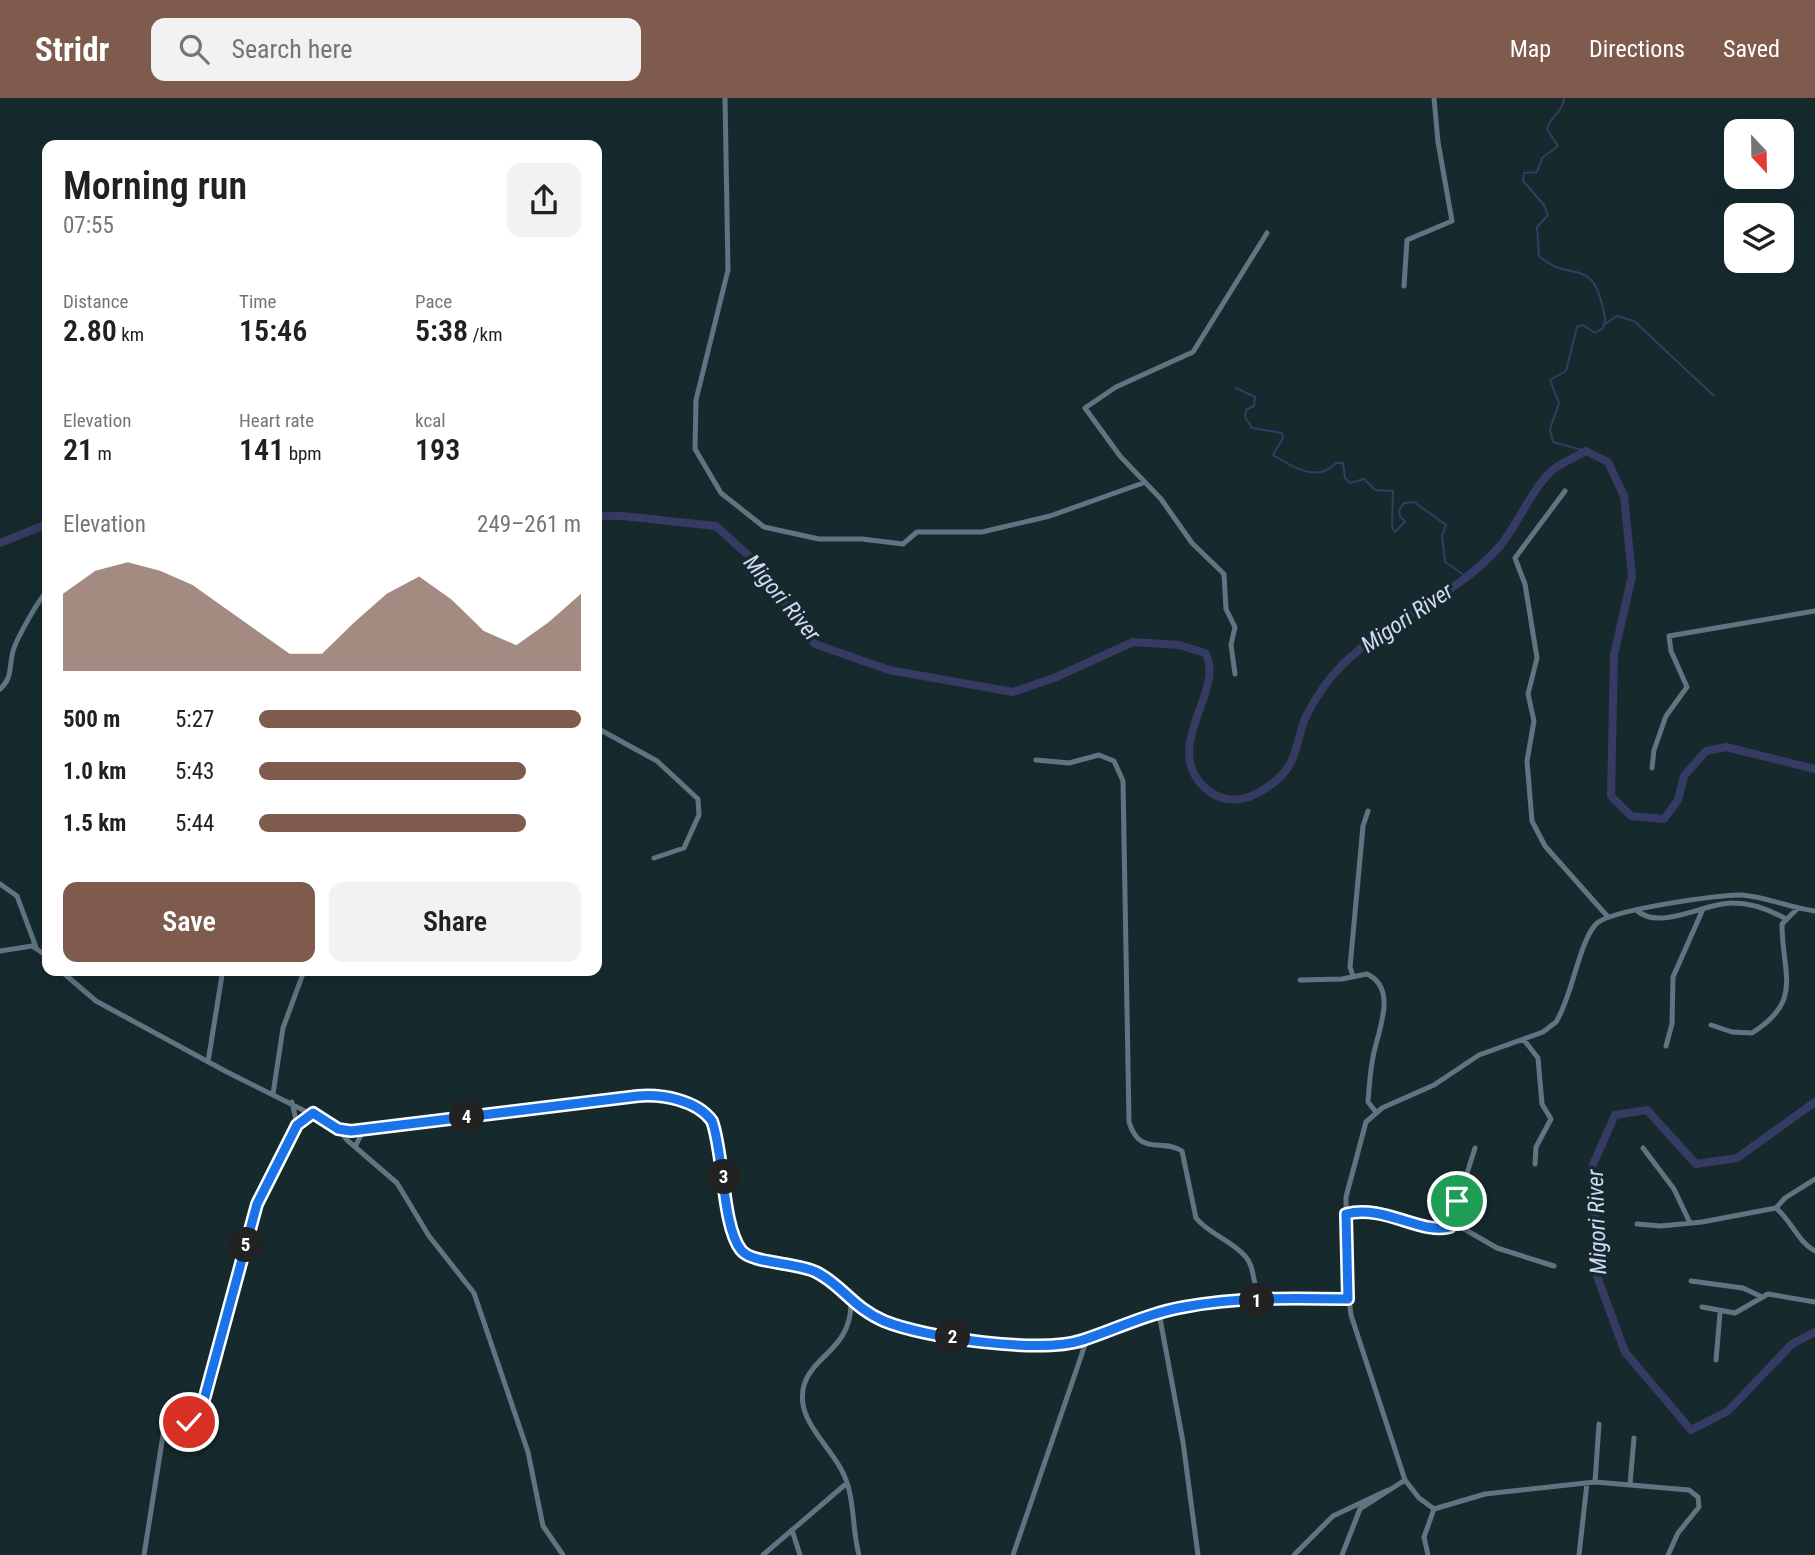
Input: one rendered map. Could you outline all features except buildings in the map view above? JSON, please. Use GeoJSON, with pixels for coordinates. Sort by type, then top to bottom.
{"type":"FeatureCollection","features":[{"type":"Feature","properties":{"kind":"street"},"geometry":{"type":"LineString","coordinates":[[725,98],[729,193],[728,270],[696,400],[695,449],[721,493],[764,527],[820,539],[862,539],[903,544],[917,532],[982,532],[1050,516],[1143,483]]}},
{"type":"Feature","properties":{"kind":"street"},"geometry":{"type":"LineString","coordinates":[[1404,286],[1407,240],[1446,226],[1452,220],[1438,142],[1434,98]]}},
{"type":"Feature","properties":{"kind":"street"},"geometry":{"type":"LineString","coordinates":[[1235,674],[1231,645],[1234,627],[1226,609],[1224,575],[1192,543],[1161,499],[1143,483],[1086,413],[1086,407],[1116,387],[1194,352],[1267,233]]}},
{"type":"Feature","properties":{"kind":"street"},"geometry":{"type":"LineString","coordinates":[[1565,491],[1515,558],[1525,584],[1537,659],[1528,694],[1534,721],[1527,761],[1531,817],[1540,840],[1592,896],[1599,910],[1608,917]]}},
{"type":"Feature","properties":{"kind":"street"},"geometry":{"type":"LineString","coordinates":[[0,689],[9,681],[13,649],[27,619],[42,599]]}},
{"type":"Feature","properties":{"kind":"street"},"geometry":{"type":"LineString","coordinates":[[1652,768],[1654,750],[1666,716],[1687,687],[1671,651],[1669,636],[1815,611]]}},
{"type":"Feature","properties":{"kind":"street"},"geometry":{"type":"LineString","coordinates":[[602,731],[668,769],[698,799],[699,815],[685,846],[681,851],[654,858]]}},
{"type":"Feature","properties":{"kind":"street"},"geometry":{"type":"LineString","coordinates":[[1037,760],[1069,764],[1097,754],[1114,761],[1120,770],[1124,781],[1128,904],[1129,1122],[1136,1136],[1149,1145],[1175,1147],[1182,1151],[1196,1218],[1244,1255],[1251,1267],[1254,1288],[1264,1301]]}},
{"type":"Feature","properties":{"kind":"street"},"geometry":{"type":"LineString","coordinates":[[1353,976],[1350,967],[1354,905],[1363,826],[1368,811]]}},
{"type":"Feature","properties":{"kind":"street"},"geometry":{"type":"LineString","coordinates":[[0,884],[17,896],[36,947],[42,952]]}},
{"type":"Feature","properties":{"kind":"street"},"geometry":{"type":"LineString","coordinates":[[1596,923],[1636,910],[1726,895],[1755,897],[1797,909],[1815,911]]}},
{"type":"Feature","properties":{"kind":"street"},"geometry":{"type":"LineString","coordinates":[[1636,910],[1643,915],[1652,916],[1728,903],[1767,909],[1786,919]]}},
{"type":"Feature","properties":{"kind":"street"},"geometry":{"type":"LineString","coordinates":[[1666,1046],[1672,1024],[1673,977],[1703,909]]}},
{"type":"Feature","properties":{"kind":"street"},"geometry":{"type":"LineString","coordinates":[[1711,1025],[1732,1032],[1752,1033],[1782,1007],[1787,988],[1781,953],[1782,924],[1797,909]]}},
{"type":"Feature","properties":{"kind":"street"},"geometry":{"type":"LineString","coordinates":[[1365,1123],[1376,1112],[1434,1085],[1479,1055],[1543,1032],[1556,1022],[1599,910]]}},
{"type":"Feature","properties":{"kind":"street"},"geometry":{"type":"LineString","coordinates":[[0,951],[36,947]]}},
{"type":"Feature","properties":{"kind":"street"},"geometry":{"type":"LineString","coordinates":[[1300,980],[1371,975],[1384,999],[1365,1123],[1346,1188],[1348,1299],[1405,1480],[1419,1498],[1434,1509]]}},
{"type":"Feature","properties":{"kind":"street"},"geometry":{"type":"LineString","coordinates":[[67,976],[96,1001],[208,1062],[313,1113],[338,1129],[397,1183],[429,1236],[474,1293],[528,1452],[543,1526],[563,1555]]}},
{"type":"Feature","properties":{"kind":"street"},"geometry":{"type":"LineString","coordinates":[[208,1062],[221,976]]}},
{"type":"Feature","properties":{"kind":"street"},"geometry":{"type":"LineString","coordinates":[[272,1094],[283,1028],[302,976]]}},
{"type":"Feature","properties":{"kind":"street"},"geometry":{"type":"LineString","coordinates":[[1524,1040],[1538,1058],[1542,1104],[1551,1119],[1536,1147],[1535,1164]]}},
{"type":"Feature","properties":{"kind":"street"},"geometry":{"type":"LineString","coordinates":[[338,1129],[364,1129],[638,1096],[657,1095],[675,1099],[702,1111],[712,1121],[731,1225],[741,1250],[755,1258],[787,1262],[818,1273],[860,1309],[894,1325],[939,1335],[1036,1345],[1066,1344],[1159,1313],[1207,1304],[1348,1299]]}},
{"type":"Feature","properties":{"kind":"street"},"geometry":{"type":"LineString","coordinates":[[292,1102],[297,1125]]}},
{"type":"Feature","properties":{"kind":"street"},"geometry":{"type":"LineString","coordinates":[[1368,1105],[1376,1112]]}},
{"type":"Feature","properties":{"kind":"street"},"geometry":{"type":"LineString","coordinates":[[144,1555],[164,1429],[173,1422],[192,1422],[200,1414],[254,1210],[297,1125],[313,1113]]}},
{"type":"Feature","properties":{"kind":"street"},"geometry":{"type":"LineString","coordinates":[[355,1147],[364,1129]]}},
{"type":"Feature","properties":{"kind":"street"},"geometry":{"type":"LineString","coordinates":[[1450,1227],[1475,1148]]}},
{"type":"Feature","properties":{"kind":"street"},"geometry":{"type":"LineString","coordinates":[[1643,1148],[1674,1189],[1690,1223]]}},
{"type":"Feature","properties":{"kind":"street"},"geometry":{"type":"LineString","coordinates":[[1637,1224],[1661,1227],[1776,1208],[1785,1198],[1815,1178]]}},
{"type":"Feature","properties":{"kind":"street"},"geometry":{"type":"LineString","coordinates":[[1776,1208],[1793,1223],[1806,1245],[1815,1251]]}},
{"type":"Feature","properties":{"kind":"street"},"geometry":{"type":"LineString","coordinates":[[1346,1214],[1372,1211],[1431,1228],[1464,1228],[1497,1248],[1554,1266]]}},
{"type":"Feature","properties":{"kind":"street"},"geometry":{"type":"LineString","coordinates":[[1692,1281],[1743,1288],[1760,1296]]}},
{"type":"Feature","properties":{"kind":"street"},"geometry":{"type":"LineString","coordinates":[[1702,1307],[1720,1312],[1742,1310],[1760,1296],[1772,1294],[1815,1302]]}},
{"type":"Feature","properties":{"kind":"street"},"geometry":{"type":"LineString","coordinates":[[850,1318],[851,1303]]}},
{"type":"Feature","properties":{"kind":"street"},"geometry":{"type":"LineString","coordinates":[[859,1555],[847,1483],[841,1468],[810,1423],[803,1397],[809,1375],[834,1349],[850,1318],[860,1309]]}},
{"type":"Feature","properties":{"kind":"street"},"geometry":{"type":"LineString","coordinates":[[1716,1360],[1720,1312]]}},
{"type":"Feature","properties":{"kind":"street"},"geometry":{"type":"LineString","coordinates":[[1159,1313],[1183,1442],[1198,1555]]}},
{"type":"Feature","properties":{"kind":"street"},"geometry":{"type":"LineString","coordinates":[[1013,1555],[1087,1339]]}},
{"type":"Feature","properties":{"kind":"street"},"geometry":{"type":"LineString","coordinates":[[1595,1482],[1599,1424]]}},
{"type":"Feature","properties":{"kind":"street"},"geometry":{"type":"LineString","coordinates":[[1630,1484],[1634,1438]]}},
{"type":"Feature","properties":{"kind":"street"},"geometry":{"type":"LineString","coordinates":[[1294,1555],[1334,1516],[1405,1480]]}},
{"type":"Feature","properties":{"kind":"street"},"geometry":{"type":"LineString","coordinates":[[1434,1509],[1485,1494],[1595,1482],[1689,1490],[1699,1499],[1699,1507],[1681,1528],[1668,1555]]}},
{"type":"Feature","properties":{"kind":"street"},"geometry":{"type":"LineString","coordinates":[[763,1555],[847,1483]]}},
{"type":"Feature","properties":{"kind":"street"},"geometry":{"type":"LineString","coordinates":[[1579,1555],[1587,1483]]}},
{"type":"Feature","properties":{"kind":"street"},"geometry":{"type":"LineString","coordinates":[[1342,1555],[1357,1513],[1388,1490]]}},
{"type":"Feature","properties":{"kind":"street"},"geometry":{"type":"LineString","coordinates":[[1427,1555],[1424,1537],[1434,1509]]}},
{"type":"Feature","properties":{"kind":"street"},"geometry":{"type":"LineString","coordinates":[[792,1530],[800,1555]]}},
{"type":"Feature","properties":{"kind":"waterway"},"geometry":{"type":"LineString","coordinates":[[1564,98],[1547,129],[1558,146],[1542,158],[1537,172],[1524,173],[1523,181],[1544,205],[1548,215],[1537,227],[1539,256],[1550,264],[1586,276],[1598,292],[1603,308],[1605,321],[1602,329],[1595,333],[1583,325],[1577,327],[1566,371],[1550,380],[1559,403],[1550,429],[1553,442],[1586,451]]}},
{"type":"Feature","properties":{"kind":"waterway"},"geometry":{"type":"LineString","coordinates":[[1605,324],[1617,316],[1634,321],[1714,396]]}},
{"type":"Feature","properties":{"kind":"waterway"},"geometry":{"type":"LineString","coordinates":[[1236,388],[1255,397],[1254,406],[1246,410],[1245,417],[1252,428],[1282,433],[1283,438],[1273,455],[1297,468],[1313,472],[1321,472],[1336,463],[1343,463],[1345,478],[1350,483],[1364,479],[1375,490],[1393,491],[1392,527],[1395,532],[1405,521],[1400,517],[1399,510],[1404,503],[1414,502],[1446,525],[1442,536],[1445,562],[1467,577]]}},
{"type":"Feature","properties":{"kind":"waterway","name":"Migori River"},"geometry":{"type":"LineString","coordinates":[[602,516],[716,526],[750,557],[815,644],[889,670],[1013,692],[1054,678],[1133,642],[1179,645],[1205,653],[1210,667],[1208,683],[1191,736],[1189,754],[1193,771],[1204,787],[1213,794],[1232,800],[1252,796],[1285,772],[1293,759],[1304,721],[1313,704],[1332,676],[1351,657],[1371,640],[1480,566],[1506,539],[1547,476],[1558,466],[1586,451],[1608,462],[1624,496],[1632,576],[1614,655],[1611,796],[1631,816],[1664,819],[1678,800],[1684,776],[1706,751],[1726,747],[1815,769]]}},
{"type":"Feature","properties":{"kind":"waterway","name":"Migori River"},"geometry":{"type":"LineString","coordinates":[[0,543],[42,526]]}},
{"type":"Feature","properties":{"kind":"waterway","name":"Migori River"},"geometry":{"type":"LineString","coordinates":[[1815,1102],[1737,1158],[1696,1164],[1647,1110],[1615,1115],[1591,1169],[1597,1276],[1625,1352],[1691,1430],[1728,1411],[1792,1344],[1815,1332]]}},
{"type":"Feature","properties":{"kind":"route"},"geometry":{"type":"LineString","coordinates":[[189,1422],[196,1420],[201,1411],[257,1204],[297,1125],[313,1113],[338,1129],[351,1131],[638,1096],[666,1096],[694,1106],[712,1121],[731,1225],[734,1237],[745,1254],[808,1268],[827,1279],[851,1303],[894,1325],[930,1334],[996,1342],[1066,1344],[1082,1341],[1155,1314],[1196,1305],[1240,1301],[1348,1299],[1346,1214],[1357,1210],[1372,1211],[1411,1220],[1431,1228],[1446,1228],[1450,1227],[1457,1201]]}}]}
